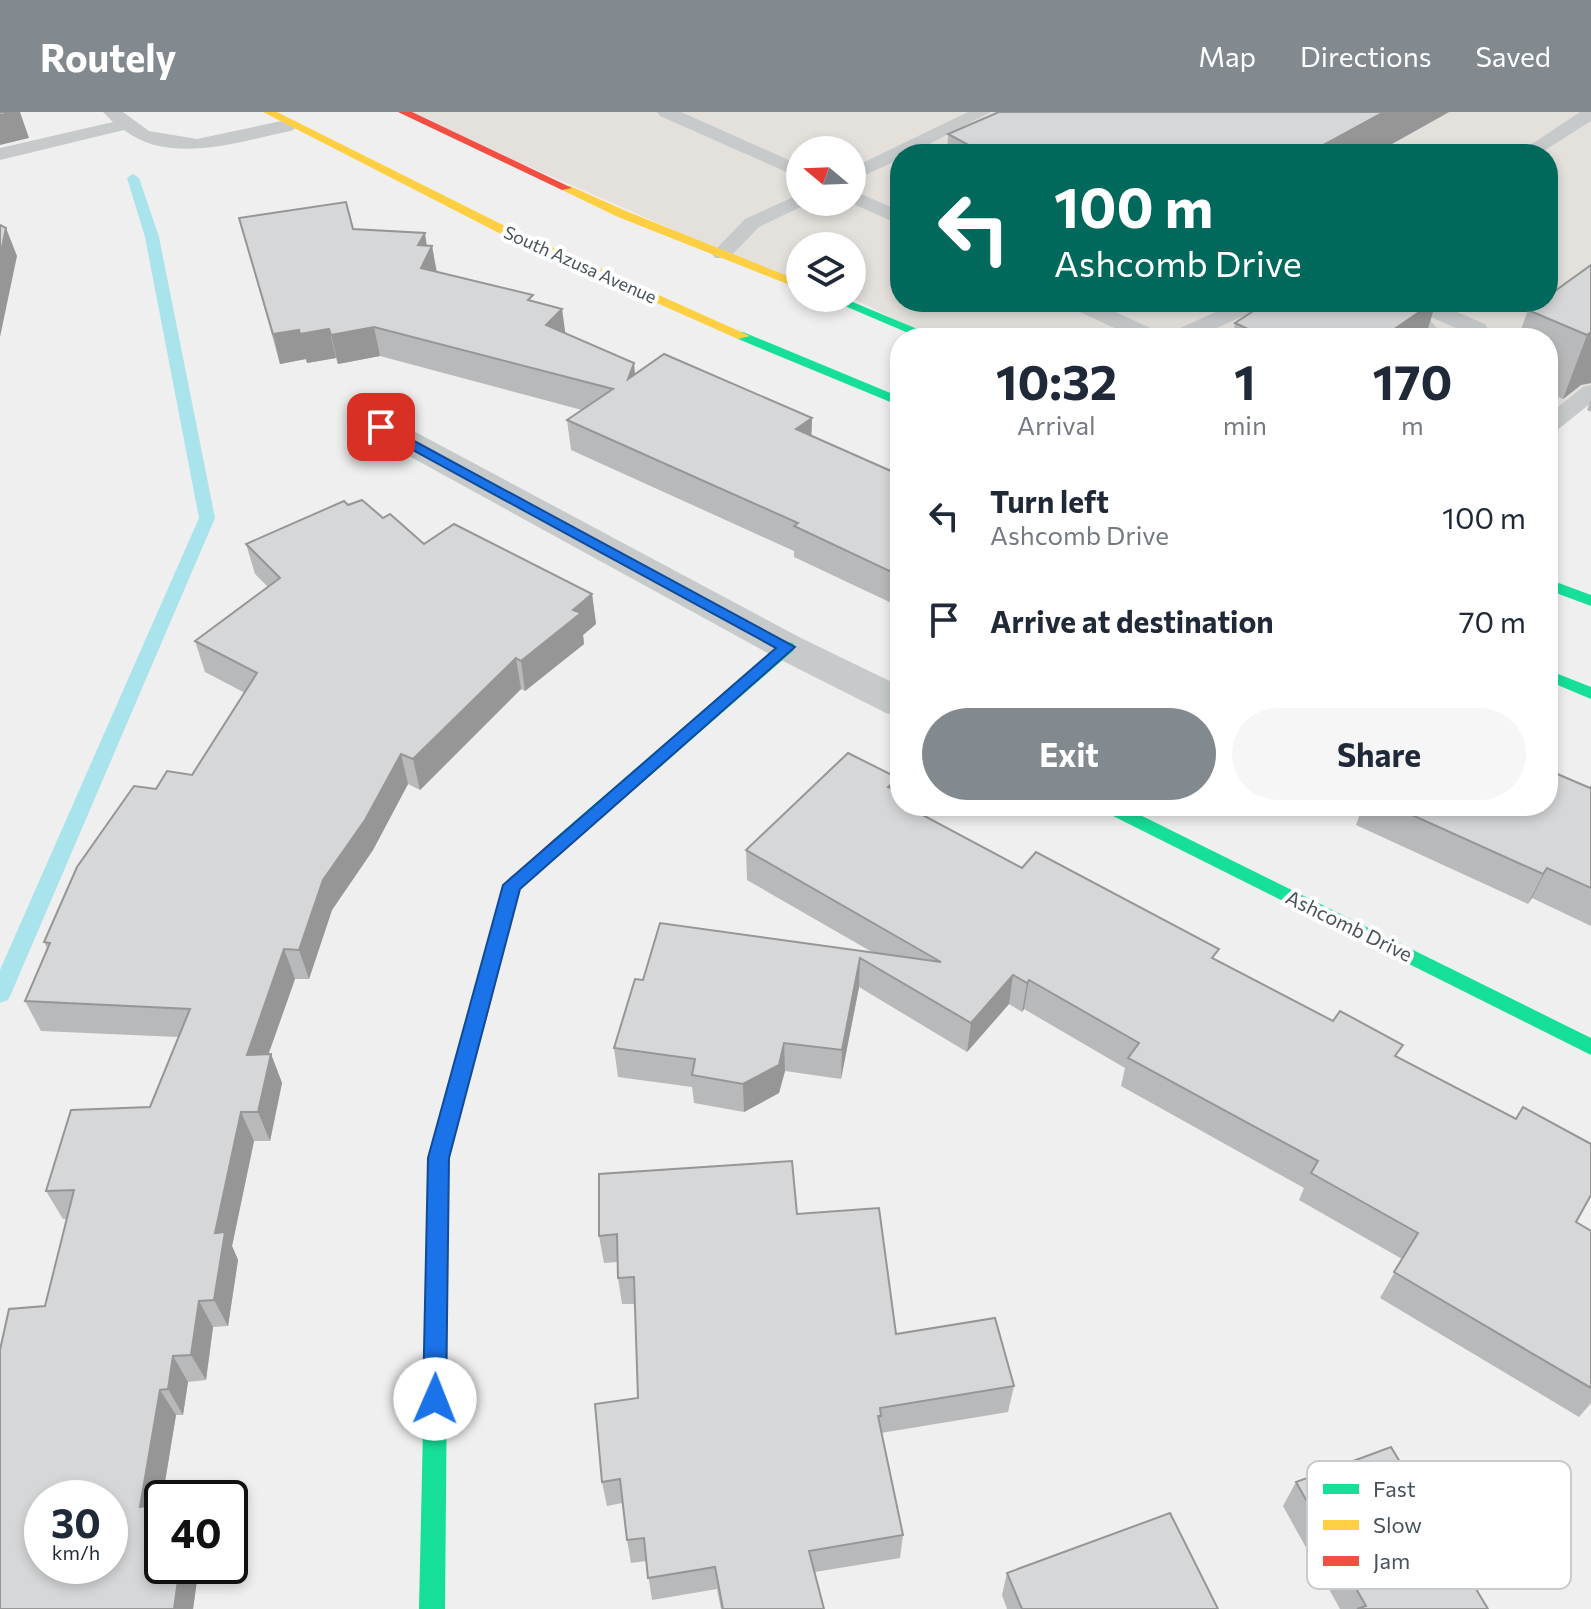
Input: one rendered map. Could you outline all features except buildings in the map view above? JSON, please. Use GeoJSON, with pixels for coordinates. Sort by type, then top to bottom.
{"type":"FeatureCollection","features":[{"type":"Feature","properties":{"kind":"main road","name":"South Azusa Avenue"},"geometry":{"type":"LineString","coordinates":[[268,112],[354,159],[550,254],[890,398]]}},
{"type":"Feature","properties":{"kind":"main road"},"geometry":{"type":"LineString","coordinates":[[403,112],[622,214],[786,279]]}},
{"type":"Feature","properties":{"kind":"main road"},"geometry":{"type":"LineString","coordinates":[[696,267],[722,254]]}},
{"type":"Feature","properties":{"kind":"main road"},"geometry":{"type":"LineString","coordinates":[[643,293],[669,280]]}},
{"type":"Feature","properties":{"kind":"main road"},"geometry":{"type":"LineString","coordinates":[[866,312],[907,328]]}},
{"type":"Feature","properties":{"kind":"main road"},"geometry":{"type":"LineString","coordinates":[[1558,588],[1591,601]]}},
{"type":"Feature","properties":{"kind":"main road"},"geometry":{"type":"LineString","coordinates":[[432,1609],[439,1158],[512,885],[787,647]]}},
{"type":"Feature","properties":{"kind":"main road"},"geometry":{"type":"LineString","coordinates":[[1558,679],[1591,693]]}},
{"type":"Feature","properties":{"kind":"main road","name":"Ashcomb Drive"},"geometry":{"type":"LineString","coordinates":[[1127,816],[1591,1047]]}},
{"type":"Feature","properties":{"kind":"street"},"geometry":{"type":"LineString","coordinates":[[381,427],[787,647],[890,698]]}},
{"type":"Feature","properties":{"kind":"lane"},"geometry":{"type":"LineString","coordinates":[[112,112],[143,136],[197,145],[291,125]]}},
{"type":"Feature","properties":{"kind":"lane"},"geometry":{"type":"LineString","coordinates":[[666,112],[786,166]]}},
{"type":"Feature","properties":{"kind":"lane"},"geometry":{"type":"LineString","coordinates":[[916,144],[982,112]]}},
{"type":"Feature","properties":{"kind":"lane"},"geometry":{"type":"LineString","coordinates":[[1542,144],[1591,113]]}},
{"type":"Feature","properties":{"kind":"lane"},"geometry":{"type":"LineString","coordinates":[[0,154],[127,124]]}},
{"type":"Feature","properties":{"kind":"lane"},"geometry":{"type":"LineString","coordinates":[[866,168],[890,157]]}},
{"type":"Feature","properties":{"kind":"lane"},"geometry":{"type":"LineString","coordinates":[[866,203],[890,214]]}},
{"type":"Feature","properties":{"kind":"lane"},"geometry":{"type":"LineString","coordinates":[[722,254],[752,223],[786,207]]}},
{"type":"Feature","properties":{"kind":"lane"},"geometry":{"type":"LineString","coordinates":[[1098,312],[1132,328]]}},
{"type":"Feature","properties":{"kind":"lane"},"geometry":{"type":"LineString","coordinates":[[1199,328],[1233,312]]}},
{"type":"Feature","properties":{"kind":"lane"},"geometry":{"type":"LineString","coordinates":[[1396,312],[1425,328]]}},
{"type":"Feature","properties":{"kind":"lane"},"geometry":{"type":"LineString","coordinates":[[1439,312],[1475,328]]}},
{"type":"Feature","properties":{"kind":"lane"},"geometry":{"type":"LineString","coordinates":[[1558,418],[1591,392]]}},
{"type":"Feature","properties":{"kind":"shaded area"},"geometry":{"type":"Polygon","coordinates":[[[404,112],[1591,112],[1591,392],[1558,418],[1558,328],[912,328],[866,305],[866,232],[786,232],[786,279],[404,112]]]}},
{"type":"Feature","properties":{"kind":"waterway"},"geometry":{"type":"LineString","coordinates":[[0,994],[207,518],[152,237],[133,178]]}},
{"type":"Feature","properties":{"kind":"traffic: fast"},"geometry":{"type":"LineString","coordinates":[[866,312],[907,328]]}},
{"type":"Feature","properties":{"kind":"traffic: fast"},"geometry":{"type":"LineString","coordinates":[[743,336],[890,398]]}},
{"type":"Feature","properties":{"kind":"traffic: fast"},"geometry":{"type":"LineString","coordinates":[[1558,588],[1591,601]]}},
{"type":"Feature","properties":{"kind":"traffic: fast"},"geometry":{"type":"LineString","coordinates":[[560,844],[787,647]]}},
{"type":"Feature","properties":{"kind":"traffic: fast"},"geometry":{"type":"LineString","coordinates":[[1558,679],[1591,693]]}},
{"type":"Feature","properties":{"kind":"traffic: fast"},"geometry":{"type":"LineString","coordinates":[[1127,816],[1591,1047]]}},
{"type":"Feature","properties":{"kind":"traffic: fast"},"geometry":{"type":"LineString","coordinates":[[432,1609],[439,1158],[476,1021]]}},
{"type":"Feature","properties":{"kind":"traffic: slow"},"geometry":{"type":"LineString","coordinates":[[268,112],[501,229],[743,336]]}},
{"type":"Feature","properties":{"kind":"traffic: slow"},"geometry":{"type":"LineString","coordinates":[[566,188],[622,214],[786,279]]}},
{"type":"Feature","properties":{"kind":"traffic: jam"},"geometry":{"type":"LineString","coordinates":[[403,112],[566,188]]}},
{"type":"Feature","properties":{"kind":"traffic: jam"},"geometry":{"type":"LineString","coordinates":[[476,1021],[512,885],[560,844]]}},
{"type":"Feature","properties":{"kind":"route"},"geometry":{"type":"LineString","coordinates":[[381,427],[787,647],[512,885],[439,1158],[435,1399]]}}]}
